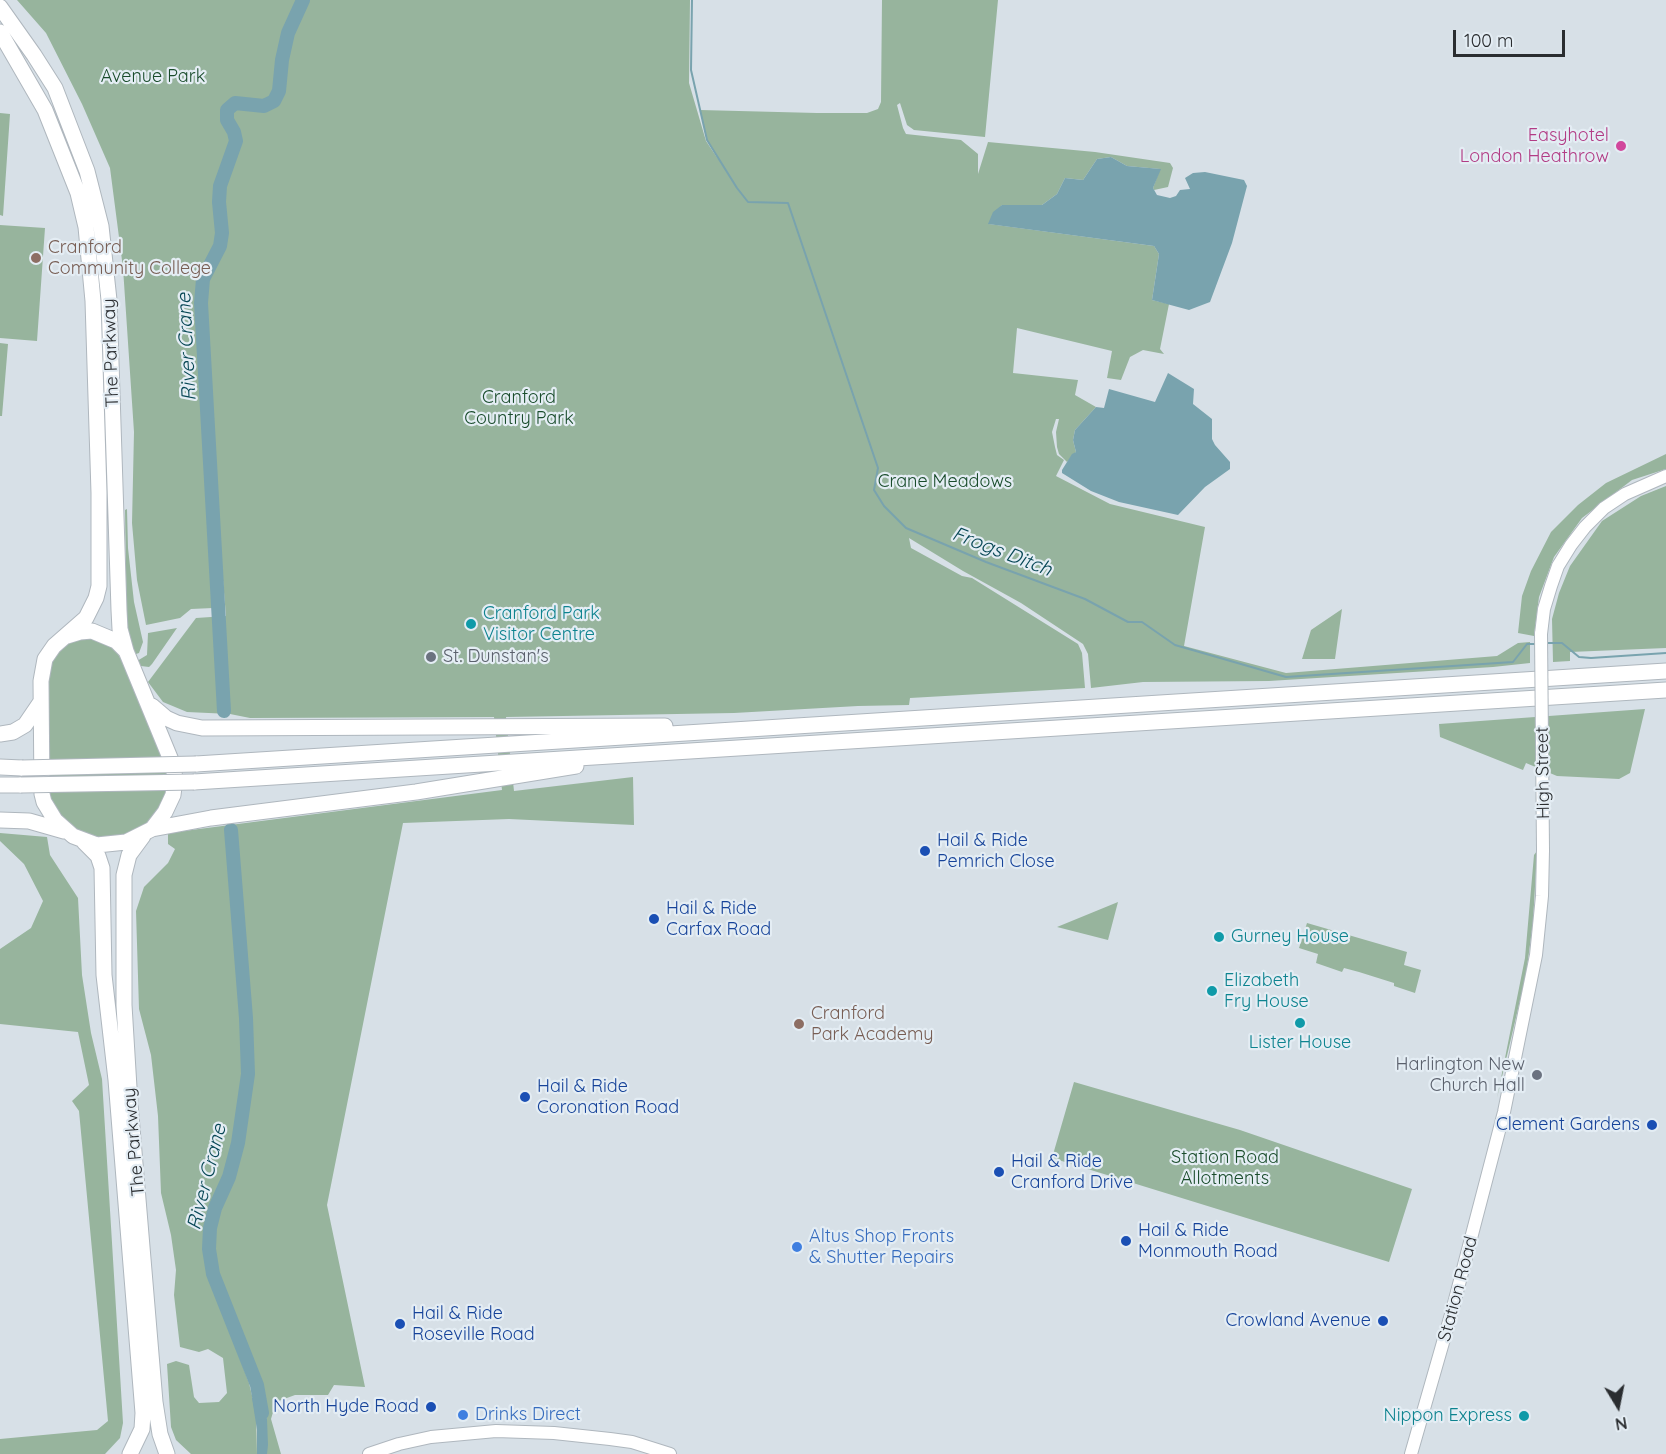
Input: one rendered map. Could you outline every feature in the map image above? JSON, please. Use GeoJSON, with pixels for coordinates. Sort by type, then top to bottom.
{"type":"FeatureCollection","features":[{"type":"Feature","properties":{"kind":"highway","name":"The Parkway"},"geometry":{"type":"LineString","coordinates":[[0,7],[29,46],[55,88],[87,171],[101,226],[109,300],[120,628],[126,651]]}},
{"type":"Feature","properties":{"kind":"highway","name":"The Parkway"},"geometry":{"type":"LineString","coordinates":[[0,32],[45,110],[78,193],[86,227],[93,301],[100,574],[99,586],[86,618],[67,636]]}},
{"type":"Feature","properties":{"kind":"highway"},"geometry":{"type":"LineString","coordinates":[[64,831],[49,813],[42,794],[42,671],[45,659],[54,646],[67,636],[92,631],[116,641],[126,651],[169,751],[175,779],[173,795],[165,812],[148,831]]}},
{"type":"Feature","properties":{"kind":"highway"},"geometry":{"type":"LineString","coordinates":[[0,767],[196,764],[1666,671]]}},
{"type":"Feature","properties":{"kind":"highway"},"geometry":{"type":"LineString","coordinates":[[0,785],[194,782],[1666,690]]}},
{"type":"Feature","properties":{"kind":"highway"},"geometry":{"type":"LineString","coordinates":[[0,734],[13,732],[25,725],[36,712],[41,701]]}},
{"type":"Feature","properties":{"kind":"highway"},"geometry":{"type":"LineString","coordinates":[[148,702],[166,718],[193,728],[662,725],[714,732]]}},
{"type":"Feature","properties":{"kind":"highway"},"geometry":{"type":"LineString","coordinates":[[0,820],[29,821],[64,831],[84,842],[105,846],[117,844],[148,831],[211,818],[427,790],[641,755]]}},
{"type":"Feature","properties":{"kind":"highway","name":"The Parkway"},"geometry":{"type":"LineString","coordinates":[[148,831],[129,855],[123,875],[124,1005],[155,1402],[160,1434],[167,1454]]}},
{"type":"Feature","properties":{"kind":"highway","name":"The Parkway"},"geometry":{"type":"LineString","coordinates":[[84,842],[98,856],[102,868],[104,975],[116,1080],[143,1413],[142,1429],[130,1454]]}},
{"type":"Feature","properties":{"kind":"main road","name":"High Street"},"geometry":{"type":"LineString","coordinates":[[1502,1124],[1536,955],[1542,896],[1544,850],[1541,634],[1544,609],[1558,566],[1570,544],[1585,526],[1604,508],[1625,494],[1666,476]]}},
{"type":"Feature","properties":{"kind":"main road","name":"Station Road"},"geometry":{"type":"LineString","coordinates":[[1411,1454],[1502,1124]]}},
{"type":"Feature","properties":{"kind":"main road"},"geometry":{"type":"LineString","coordinates":[[369,1454],[431,1437],[496,1431],[554,1433],[610,1439],[632,1442],[670,1454]]}},
{"type":"Feature","properties":{"kind":"green space","name":"Cranford Country Park"},"geometry":{"type":"Polygon","coordinates":[[[17,0],[690,0],[689,83],[706,141],[718,159],[707,140],[700,110],[867,113],[878,109],[881,102],[882,0],[998,0],[985,137],[914,130],[907,125],[900,103],[897,105],[903,128],[906,134],[961,140],[978,154],[978,174],[988,142],[1095,152],[1170,163],[1173,168],[1168,187],[1154,190],[1160,169],[1127,166],[1111,157],[1097,159],[1083,180],[1065,178],[1057,194],[1042,205],[1002,205],[989,224],[1154,246],[1159,254],[1152,300],[1169,304],[1160,349],[1164,354],[1143,350],[1130,357],[1121,380],[1107,378],[1112,351],[1017,328],[1013,373],[1078,380],[1075,395],[1096,407],[1075,430],[1073,440],[1076,452],[1067,462],[1059,454],[1057,447],[1056,432],[1059,419],[1056,419],[1052,432],[1057,455],[1064,460],[1056,476],[1110,504],[1205,527],[1184,646],[1286,673],[1497,656],[1518,643],[1530,642],[1530,663],[1269,681],[1143,682],[1091,688],[1088,654],[1083,644],[1021,603],[909,538],[911,548],[962,576],[972,578],[1078,644],[1082,653],[1085,688],[910,698],[909,705],[734,713],[506,717],[514,791],[633,777],[634,825],[509,819],[403,823],[327,1205],[365,1387],[334,1385],[328,1395],[295,1395],[276,1402],[271,1419],[281,1454],[267,1454],[267,1419],[262,1395],[213,1262],[212,1247],[219,1207],[211,1205],[207,1215],[204,1249],[208,1273],[249,1383],[256,1412],[257,1454],[191,1454],[176,1440],[171,1427],[167,1364],[176,1361],[189,1365],[194,1397],[199,1403],[219,1402],[227,1393],[223,1358],[208,1349],[199,1352],[180,1347],[174,1295],[176,1270],[161,1193],[158,1116],[151,1055],[139,1009],[136,911],[144,887],[168,863],[175,849],[168,844],[168,833],[502,790],[494,717],[250,718],[230,714],[187,712],[163,702],[148,682],[196,618],[226,616],[220,544],[209,550],[213,608],[191,609],[180,618],[146,625],[137,580],[132,523],[134,432],[123,268],[110,168],[82,104],[46,33],[17,0]]]}},
{"type":"Feature","properties":{"kind":"green space"},"geometry":{"type":"Polygon","coordinates":[[[0,113],[10,114],[3,216],[0,215],[0,113]]]}},
{"type":"Feature","properties":{"kind":"green space"},"geometry":{"type":"Polygon","coordinates":[[[0,225],[45,228],[37,341],[0,338],[0,225]]]}},
{"type":"Feature","properties":{"kind":"green space"},"geometry":{"type":"Polygon","coordinates":[[[0,343],[8,344],[2,416],[0,416],[0,343]]]}},
{"type":"Feature","properties":{"kind":"green space"},"geometry":{"type":"Polygon","coordinates":[[[1666,454],[1666,469],[1632,480],[1582,518],[1554,557],[1539,597],[1534,636],[1518,633],[1522,596],[1531,571],[1551,532],[1578,505],[1606,483],[1666,454]]]}},
{"type":"Feature","properties":{"kind":"green space"},"geometry":{"type":"Polygon","coordinates":[[[1666,486],[1666,648],[1570,652],[1570,661],[1553,662],[1552,619],[1570,566],[1602,521],[1641,496],[1666,486]]]}},
{"type":"Feature","properties":{"kind":"green space"},"geometry":{"type":"Polygon","coordinates":[[[127,509],[128,548],[134,602],[143,642],[139,653],[133,655],[127,638],[125,510],[127,509]]]}},
{"type":"Feature","properties":{"kind":"green space"},"geometry":{"type":"Polygon","coordinates":[[[1342,609],[1335,659],[1302,659],[1311,630],[1342,609]]]}},
{"type":"Feature","properties":{"kind":"green space"},"geometry":{"type":"Polygon","coordinates":[[[177,628],[152,664],[149,667],[141,666],[137,661],[147,655],[148,633],[177,628]]]}},
{"type":"Feature","properties":{"kind":"green space"},"geometry":{"type":"Polygon","coordinates":[[[93,638],[116,651],[127,669],[167,767],[165,794],[152,820],[133,833],[103,839],[87,835],[68,824],[48,797],[47,683],[52,659],[65,645],[74,640],[93,638]]]}},
{"type":"Feature","properties":{"kind":"green space"},"geometry":{"type":"Polygon","coordinates":[[[1645,709],[1630,773],[1619,779],[1557,776],[1526,763],[1523,770],[1440,737],[1439,724],[1645,709]]]}},
{"type":"Feature","properties":{"kind":"green space"},"geometry":{"type":"Polygon","coordinates":[[[0,833],[47,837],[50,855],[78,898],[82,975],[91,1033],[102,1079],[123,1423],[120,1438],[105,1454],[0,1454],[0,1439],[97,1430],[108,1421],[79,1111],[72,1101],[89,1085],[78,1032],[0,1024],[0,949],[31,928],[43,901],[24,864],[0,841],[0,833]]]}},
{"type":"Feature","properties":{"kind":"green space"},"geometry":{"type":"Polygon","coordinates":[[[1537,851],[1533,922],[1526,975],[1497,1098],[1525,958],[1534,855],[1537,851]]]}},
{"type":"Feature","properties":{"kind":"green space"},"geometry":{"type":"Polygon","coordinates":[[[1118,902],[1108,940],[1057,927],[1118,902]]]}},
{"type":"Feature","properties":{"kind":"green space"},"geometry":{"type":"Polygon","coordinates":[[[1307,923],[1407,952],[1404,965],[1421,970],[1415,993],[1394,986],[1394,983],[1359,972],[1344,968],[1342,972],[1316,963],[1318,954],[1299,948],[1307,923]]]}},
{"type":"Feature","properties":{"kind":"green space","name":"Station Road Allotments"},"geometry":{"type":"Polygon","coordinates":[[[1074,1082],[1240,1130],[1412,1189],[1389,1262],[1052,1158],[1074,1082]]]}},
{"type":"Feature","properties":{"kind":"water"},"geometry":{"type":"Polygon","coordinates":[[[1111,157],[1127,166],[1161,169],[1153,188],[1157,195],[1170,198],[1176,196],[1180,190],[1190,189],[1185,178],[1193,173],[1205,172],[1244,180],[1247,186],[1232,243],[1210,302],[1189,310],[1152,300],[1159,254],[1154,246],[988,224],[993,212],[1002,205],[1042,205],[1057,194],[1065,178],[1083,180],[1097,159],[1111,157]]]}},
{"type":"Feature","properties":{"kind":"water"},"geometry":{"type":"Polygon","coordinates":[[[1168,373],[1194,389],[1193,404],[1212,419],[1212,439],[1230,462],[1230,469],[1205,487],[1178,515],[1119,502],[1091,491],[1062,473],[1072,454],[1076,452],[1073,440],[1075,430],[1096,407],[1104,408],[1109,389],[1155,402],[1168,373]]]}},
{"type":"Feature","properties":{"kind":"water"},"geometry":{"type":"Polygon","coordinates":[[[262,1396],[267,1419],[268,1445],[267,1454],[257,1454],[257,1430],[252,1398],[262,1396]]]}},
{"type":"Feature","properties":{"kind":"waterway","name":"River Crane"},"geometry":{"type":"LineString","coordinates":[[224,711],[201,303],[203,279],[220,246],[222,233],[220,186],[236,141],[227,120],[227,110],[235,103],[264,106],[274,101],[279,91],[288,33],[303,0]]}},
{"type":"Feature","properties":{"kind":"waterway","name":"Frogs Ditch"},"geometry":{"type":"LineString","coordinates":[[692,0],[691,70],[707,140],[748,202],[788,203],[878,468],[874,490],[884,506],[906,528],[986,562],[1085,599],[1128,622],[1142,622],[1175,645],[1286,677],[1513,662],[1527,644],[1536,644]]}},
{"type":"Feature","properties":{"kind":"waterway","name":"Frogs Ditch"},"geometry":{"type":"LineString","coordinates":[[1545,643],[1562,643],[1579,657],[1591,658],[1666,653]]}},
{"type":"Feature","properties":{"kind":"waterway","name":"River Crane"},"geometry":{"type":"LineString","coordinates":[[231,830],[246,1018],[248,1074],[238,1143],[229,1177],[215,1208],[210,1228],[209,1249],[213,1274],[257,1385],[262,1413]]}},
{"type":"Feature","properties":{"kind":"place","name":"Easyhotel London Heathrow"},"geometry":{"type":"Point","coordinates":[1621,146]}},
{"type":"Feature","properties":{"kind":"place","name":"Cranford Community College"},"geometry":{"type":"Point","coordinates":[36,258]}},
{"type":"Feature","properties":{"kind":"place","name":"Cranford Park Visitor Centre"},"geometry":{"type":"Point","coordinates":[471,624]}},
{"type":"Feature","properties":{"kind":"place","name":"St. Dunstan's"},"geometry":{"type":"Point","coordinates":[431,657]}},
{"type":"Feature","properties":{"kind":"place","name":"Hail & Ride Pemrich Close"},"geometry":{"type":"Point","coordinates":[925,851]}},
{"type":"Feature","properties":{"kind":"place","name":"Hail & Ride Carfax Road"},"geometry":{"type":"Point","coordinates":[654,919]}},
{"type":"Feature","properties":{"kind":"place","name":"Gurney House"},"geometry":{"type":"Point","coordinates":[1219,937]}},
{"type":"Feature","properties":{"kind":"place","name":"Elizabeth Fry House"},"geometry":{"type":"Point","coordinates":[1212,991]}},
{"type":"Feature","properties":{"kind":"place","name":"Lister House"},"geometry":{"type":"Point","coordinates":[1300,1023]}},
{"type":"Feature","properties":{"kind":"place","name":"Cranford Park Academy"},"geometry":{"type":"Point","coordinates":[799,1024]}},
{"type":"Feature","properties":{"kind":"place","name":"Harlington New Church Hall"},"geometry":{"type":"Point","coordinates":[1537,1075]}},
{"type":"Feature","properties":{"kind":"place","name":"Hail & Ride Coronation Road"},"geometry":{"type":"Point","coordinates":[525,1097]}},
{"type":"Feature","properties":{"kind":"place","name":"Clement Gardens"},"geometry":{"type":"Point","coordinates":[1652,1125]}},
{"type":"Feature","properties":{"kind":"place","name":"Hail & Ride Cranford Drive"},"geometry":{"type":"Point","coordinates":[999,1172]}},
{"type":"Feature","properties":{"kind":"place","name":"Hail & Ride Monmouth Road"},"geometry":{"type":"Point","coordinates":[1126,1241]}},
{"type":"Feature","properties":{"kind":"place","name":"Altus Shop Fronts & Shutter Repairs"},"geometry":{"type":"Point","coordinates":[797,1247]}},
{"type":"Feature","properties":{"kind":"place","name":"Crowland Avenue"},"geometry":{"type":"Point","coordinates":[1383,1321]}},
{"type":"Feature","properties":{"kind":"place","name":"Hail & Ride Roseville Road"},"geometry":{"type":"Point","coordinates":[400,1324]}},
{"type":"Feature","properties":{"kind":"place","name":"North Hyde Road"},"geometry":{"type":"Point","coordinates":[431,1407]}},
{"type":"Feature","properties":{"kind":"place","name":"Drinks Direct"},"geometry":{"type":"Point","coordinates":[463,1415]}},
{"type":"Feature","properties":{"kind":"place","name":"Nippon Express"},"geometry":{"type":"Point","coordinates":[1524,1416]}},
{"type":"Feature","properties":{"kind":"park label","name":"Avenue Park"},"geometry":{"type":"Point","coordinates":[153,77]}},
{"type":"Feature","properties":{"kind":"park label","name":"Crane Meadows"},"geometry":{"type":"Point","coordinates":[945,482]}}]}
